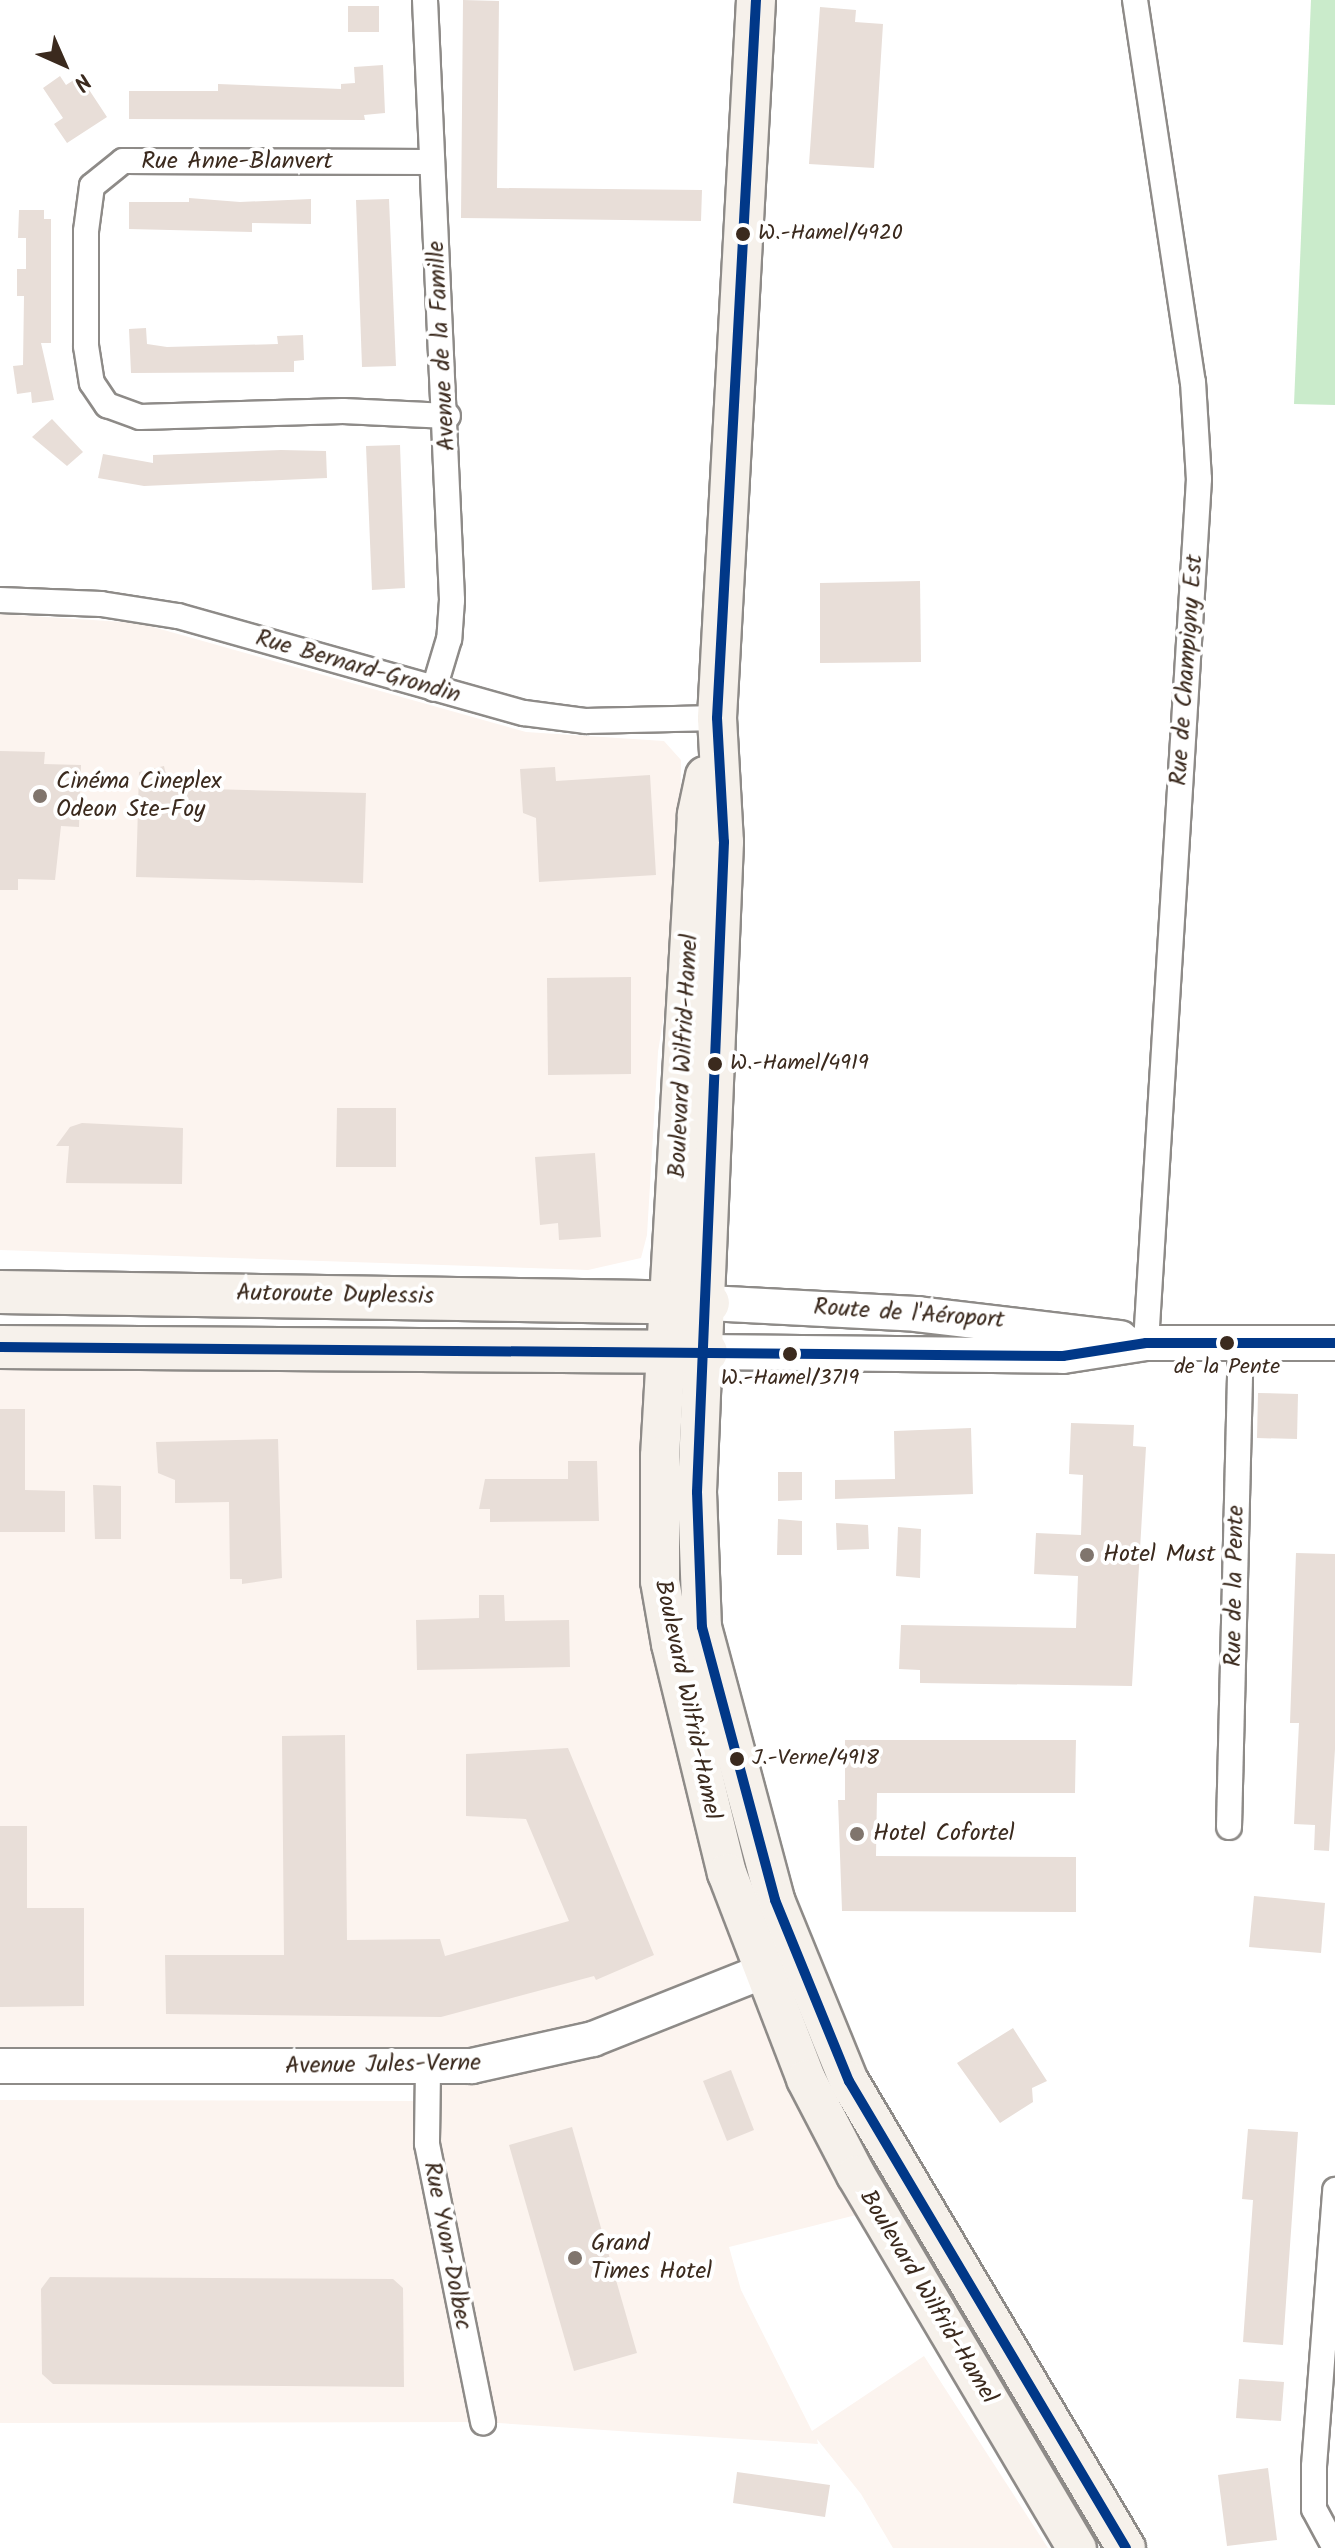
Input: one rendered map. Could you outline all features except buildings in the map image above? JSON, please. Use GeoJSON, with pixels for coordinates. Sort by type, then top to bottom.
{"type":"FeatureCollection","features":[{"type":"Feature","properties":{"kind":"highway","name":"Autoroute Duplessis"},"geometry":{"type":"LineString","coordinates":[[0,1292],[688,1302]]}},
{"type":"Feature","properties":{"kind":"highway"},"geometry":{"type":"LineString","coordinates":[[0,1347],[686,1352]]}},
{"type":"Feature","properties":{"kind":"main road","name":"Boulevard Wilfrid-Hamel"},"geometry":{"type":"LineString","coordinates":[[756,0],[717,718],[724,842],[686,1352],[660,1581],[718,1841],[778,1966],[1126,2548]]}},
{"type":"Feature","properties":{"kind":"main road","name":"Route de l'Aéroport"},"geometry":{"type":"LineString","coordinates":[[688,1302],[1024,1323],[1146,1343],[1335,1343]]}},
{"type":"Feature","properties":{"kind":"main road","name":"Route de l'Aéroport"},"geometry":{"type":"LineString","coordinates":[[686,1352],[1063,1356],[1146,1343]]}},
{"type":"Feature","properties":{"kind":"main road","name":"Boulevard Wilfrid-Hamel"},"geometry":{"type":"LineString","coordinates":[[686,1352],[696,1552],[712,1673],[755,1835],[778,1966],[806,2079],[856,2175],[1077,2548]]}},
{"type":"Feature","properties":{"kind":"main road","name":"Avenue Jules-Verne"},"geometry":{"type":"LineString","coordinates":[[0,2066],[428,2069],[499,2062],[572,2046],[778,1966]]}},
{"type":"Feature","properties":{"kind":"street","name":"Avenue de la Famille"},"geometry":{"type":"LineString","coordinates":[[425,0],[431,162],[448,416],[452,600],[449,639],[434,689]]}},
{"type":"Feature","properties":{"kind":"street","name":"Rue de Champigny Est"},"geometry":{"type":"LineString","coordinates":[[1135,0],[1193,382],[1199,479],[1146,1343]]}},
{"type":"Feature","properties":{"kind":"street","name":"Rue Anne-Blanvert"},"geometry":{"type":"LineString","coordinates":[[431,162],[123,161],[92,186],[86,231],[86,346],[92,383],[107,405],[140,417],[343,411],[448,416]]}},
{"type":"Feature","properties":{"kind":"street","name":"Rue Bernard-Grondin"},"geometry":{"type":"LineString","coordinates":[[0,600],[153,611],[502,708],[586,721],[717,718]]}},
{"type":"Feature","properties":{"kind":"street","name":"Rue de la Pente"},"geometry":{"type":"LineString","coordinates":[[1229,1827],[1241,1344]]}},
{"type":"Feature","properties":{"kind":"street","name":"Rue Yvon-Dolbec"},"geometry":{"type":"LineString","coordinates":[[428,2069],[427,2144],[483,2422]]}},
{"type":"Feature","properties":{"kind":"street"},"geometry":{"type":"LineString","coordinates":[[1335,2190],[1314,2466],[1314,2509],[1335,2548]]}},
{"type":"Feature","properties":{"kind":"shaded area"},"geometry":{"type":"Polygon","coordinates":[[[0,614],[139,623],[526,732],[664,741],[681,760],[680,842],[672,965],[658,1052],[647,1235],[641,1258],[588,1270],[0,1250],[0,614]]]}},
{"type":"Feature","properties":{"kind":"shaded area"},"geometry":{"type":"Polygon","coordinates":[[[0,1347],[666,1352],[660,1456],[718,1841],[876,2210],[729,2247],[741,2290],[812,2431],[924,2356],[1048,2548],[893,2548],[861,2494],[817,2439],[818,2444],[483,2422],[0,2423],[0,2100],[426,2101],[428,2070],[0,2066],[0,1347]]]}},
{"type":"Feature","properties":{"kind":"green space"},"geometry":{"type":"Polygon","coordinates":[[[1311,0],[1335,0],[1335,405],[1294,404],[1311,0]]]}},
{"type":"Feature","properties":{"kind":"transit line"},"geometry":{"type":"LineString","coordinates":[[756,0],[717,718],[724,842],[697,1492],[702,1627],[775,1900],[849,2081],[1126,2548]]}},
{"type":"Feature","properties":{"kind":"transit line"},"geometry":{"type":"LineString","coordinates":[[0,1347],[1063,1356],[1146,1343],[1335,1343]]}},
{"type":"Feature","properties":{"kind":"place","name":"W.-Hamel/4920"},"geometry":{"type":"Point","coordinates":[743,234]}},
{"type":"Feature","properties":{"kind":"place","name":"Cinéma Cineplex Odeon Ste-Foy"},"geometry":{"type":"Point","coordinates":[40,796]}},
{"type":"Feature","properties":{"kind":"place","name":"W.-Hamel/4919"},"geometry":{"type":"Point","coordinates":[715,1064]}},
{"type":"Feature","properties":{"kind":"place","name":"de la Pente"},"geometry":{"type":"Point","coordinates":[1227,1343]}},
{"type":"Feature","properties":{"kind":"place","name":"W.-Hamel/3719"},"geometry":{"type":"Point","coordinates":[790,1354]}},
{"type":"Feature","properties":{"kind":"place","name":"Hotel Must"},"geometry":{"type":"Point","coordinates":[1087,1555]}},
{"type":"Feature","properties":{"kind":"place","name":"J.-Verne/4918"},"geometry":{"type":"Point","coordinates":[737,1759]}},
{"type":"Feature","properties":{"kind":"place","name":"Hotel Cofortel"},"geometry":{"type":"Point","coordinates":[857,1834]}},
{"type":"Feature","properties":{"kind":"place","name":"Grand Times Hotel"},"geometry":{"type":"Point","coordinates":[575,2258]}}]}
